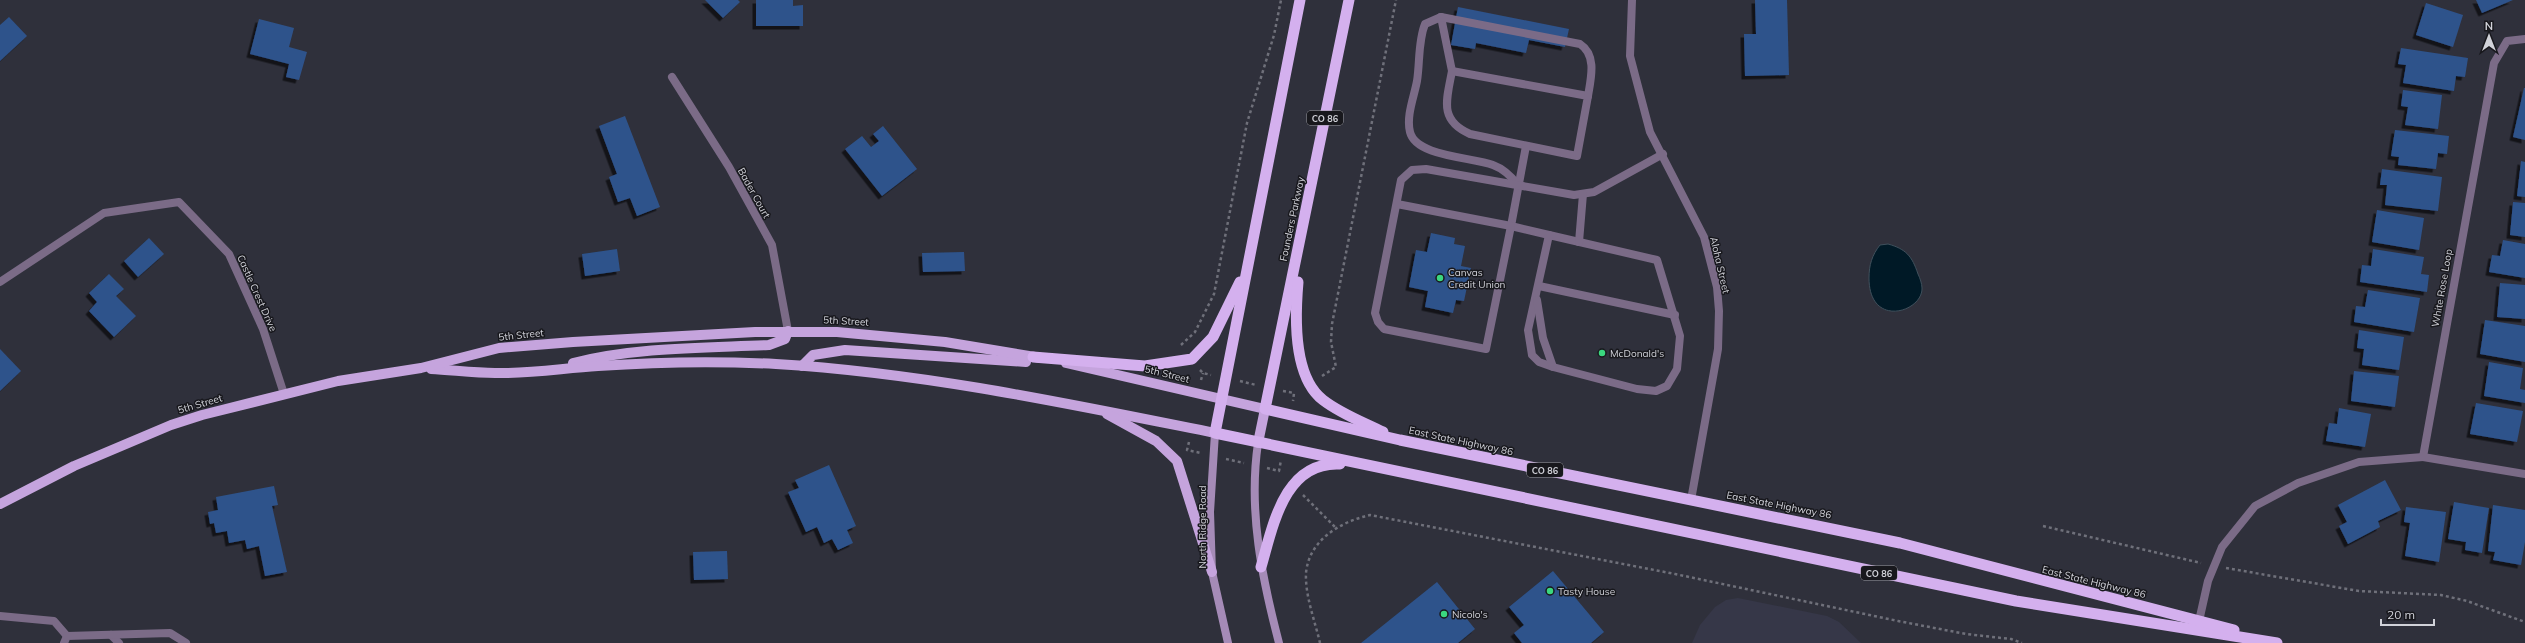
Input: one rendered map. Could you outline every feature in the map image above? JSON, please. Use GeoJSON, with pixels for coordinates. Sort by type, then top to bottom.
{"type":"FeatureCollection","features":[{"type":"Feature","properties":{"kind":"highway"},"geometry":{"type":"LineString","coordinates":[[1215,433],[1300,0]]}},
{"type":"Feature","properties":{"kind":"highway","name":"Founders Parkway"},"geometry":{"type":"LineString","coordinates":[[1265,409],[1349,0]]}},
{"type":"Feature","properties":{"kind":"highway","name":"CO 86"},"geometry":{"type":"LineString","coordinates":[[1302,233],[1296,327],[1299,350],[1311,384],[1322,400],[1400,440]]}},
{"type":"Feature","properties":{"kind":"highway"},"geometry":{"type":"LineString","coordinates":[[1033,357],[1145,366],[1192,359],[1213,337],[1248,267]]}},
{"type":"Feature","properties":{"kind":"highway","name":"East State Highway 86"},"geometry":{"type":"LineString","coordinates":[[1265,409],[1400,440],[1900,543],[2284,643]]}},
{"type":"Feature","properties":{"kind":"highway","name":"5th Street"},"geometry":{"type":"LineString","coordinates":[[1215,433],[1258,443]]}},
{"type":"Feature","properties":{"kind":"highway","name":"CO 86"},"geometry":{"type":"LineString","coordinates":[[1258,443],[2016,601],[2277,643]]}},
{"type":"Feature","properties":{"kind":"highway"},"geometry":{"type":"LineString","coordinates":[[1261,567],[1276,517],[1292,484],[1305,472],[1322,465],[1337,464],[1386,469]]}},
{"type":"Feature","properties":{"kind":"main road","name":"5th Street"},"geometry":{"type":"LineString","coordinates":[[0,504],[74,466],[171,425],[284,394],[338,382],[421,368],[499,348],[573,342],[788,331],[837,332],[896,337],[1033,357],[1265,409]]}},
{"type":"Feature","properties":{"kind":"main road"},"geometry":{"type":"LineString","coordinates":[[547,369],[606,354],[636,351],[769,345],[785,339],[788,331]]}},
{"type":"Feature","properties":{"kind":"main road"},"geometry":{"type":"LineString","coordinates":[[802,366],[813,355],[845,350],[1076,366]]}},
{"type":"Feature","properties":{"kind":"main road","name":"5th Street"},"geometry":{"type":"LineString","coordinates":[[421,368],[496,373],[600,366],[688,364],[802,366],[855,369],[927,378],[1096,408],[1215,433]]}},
{"type":"Feature","properties":{"kind":"main road"},"geometry":{"type":"LineString","coordinates":[[1096,408],[1156,441],[1177,461],[1212,572]]}},
{"type":"Feature","properties":{"kind":"main road","name":"Founders Parkway"},"geometry":{"type":"LineString","coordinates":[[1258,443],[1265,409]]}},
{"type":"Feature","properties":{"kind":"main road","name":"North Ridge Road"},"geometry":{"type":"LineString","coordinates":[[1215,433],[1210,512],[1212,572],[1228,643]]}},
{"type":"Feature","properties":{"kind":"main road"},"geometry":{"type":"LineString","coordinates":[[1258,443],[1255,466],[1255,507],[1261,567],[1279,643]]}},
{"type":"Feature","properties":{"kind":"street","name":"Aloha Street"},"geometry":{"type":"LineString","coordinates":[[1632,0],[1630,56],[1650,132],[1663,154],[1704,237],[1717,287],[1719,311],[1718,349],[1691,500]]}},
{"type":"Feature","properties":{"kind":"street"},"geometry":{"type":"LineString","coordinates":[[1441,17],[1452,71],[1446,104],[1447,114],[1460,130],[1470,134],[1577,156],[1588,96],[1591,56],[1587,48],[1580,44],[1441,17],[1424,24],[1421,33],[1420,60],[1410,118],[1410,134],[1418,144],[1434,152],[1492,164],[1508,172],[1518,185]]}},
{"type":"Feature","properties":{"kind":"street","name":"White Rose Loop"},"geometry":{"type":"LineString","coordinates":[[2423,457],[2494,63],[2507,41],[2525,39]]}},
{"type":"Feature","properties":{"kind":"street"},"geometry":{"type":"LineString","coordinates":[[1452,71],[1588,96]]}},
{"type":"Feature","properties":{"kind":"street","name":"Bader Court"},"geometry":{"type":"LineString","coordinates":[[672,77],[729,167],[772,245],[788,331]]}},
{"type":"Feature","properties":{"kind":"street"},"geometry":{"type":"LineString","coordinates":[[1526,146],[1518,185],[1511,226],[1486,349],[1384,329],[1378,322],[1376,313],[1401,180],[1412,170],[1426,169],[1518,185],[1574,195],[1594,192],[1663,154]]}},
{"type":"Feature","properties":{"kind":"street"},"geometry":{"type":"LineString","coordinates":[[1579,242],[1583,194]]}},
{"type":"Feature","properties":{"kind":"street","name":"Castle Crest Drive"},"geometry":{"type":"LineString","coordinates":[[0,282],[104,213],[179,202],[229,254],[263,329],[284,394]]}},
{"type":"Feature","properties":{"kind":"street"},"geometry":{"type":"LineString","coordinates":[[1397,204],[1511,226],[1657,260],[1680,336],[1677,369],[1667,386],[1656,391],[1637,389],[1553,367],[1539,362],[1532,355],[1528,330],[1537,299],[1549,235]]}},
{"type":"Feature","properties":{"kind":"street"},"geometry":{"type":"LineString","coordinates":[[1539,286],[1674,315]]}},
{"type":"Feature","properties":{"kind":"street"},"geometry":{"type":"LineString","coordinates":[[1537,299],[1543,338],[1553,367]]}},
{"type":"Feature","properties":{"kind":"street"},"geometry":{"type":"LineString","coordinates":[[2199,621],[2214,566],[2222,547],[2255,506],[2298,483],[2359,462],[2423,457],[2525,474]]}},
{"type":"Feature","properties":{"kind":"street"},"geometry":{"type":"LineString","coordinates":[[0,616],[54,621],[65,639],[111,635],[170,633],[186,643]]}},
{"type":"Feature","properties":{"kind":"street"},"geometry":{"type":"LineString","coordinates":[[111,635],[119,643]]}},
{"type":"Feature","properties":{"kind":"path"},"geometry":{"type":"LineString","coordinates":[[1203,373],[1181,345],[1195,332],[1214,294],[1247,123],[1274,35],[1281,0]]}},
{"type":"Feature","properties":{"kind":"path"},"geometry":{"type":"LineString","coordinates":[[1294,393],[1311,384],[1336,367],[1331,342],[1332,324],[1396,0]]}},
{"type":"Feature","properties":{"kind":"path"},"geometry":{"type":"LineString","coordinates":[[1279,471],[1335,527]]}},
{"type":"Feature","properties":{"kind":"path"},"geometry":{"type":"LineString","coordinates":[[1320,643],[1308,592],[1306,574],[1313,551],[1335,527],[1359,517],[1380,516],[1667,572],[1898,621],[1966,634],[2011,639],[2022,643]]}},
{"type":"Feature","properties":{"kind":"path"},"geometry":{"type":"LineString","coordinates":[[2043,526],[2214,566],[2359,591],[2441,595],[2468,601],[2525,622]]}},
{"type":"Feature","properties":{"kind":"shaded area"},"geometry":{"type":"Polygon","coordinates":[[[1888,244],[1899,248],[1908,254],[1916,268],[1922,286],[1920,297],[1914,304],[1906,309],[1896,311],[1886,310],[1877,304],[1871,294],[1869,278],[1870,264],[1873,256],[1880,245],[1888,244]]]}},
{"type":"Feature","properties":{"kind":"shaded area"},"geometry":{"type":"Polygon","coordinates":[[[1738,598],[1827,616],[1839,622],[1861,643],[1692,643],[1700,625],[1715,607],[1726,600],[1738,598]]]}},
{"type":"Feature","properties":{"kind":"building"},"geometry":{"type":"Polygon","coordinates":[[[705,0],[738,0],[740,2],[723,18],[705,0]]]}},
{"type":"Feature","properties":{"kind":"building"},"geometry":{"type":"Polygon","coordinates":[[[756,0],[793,0],[793,6],[803,5],[803,26],[756,26],[756,0]]]}},
{"type":"Feature","properties":{"kind":"building"},"geometry":{"type":"Polygon","coordinates":[[[1755,0],[1787,0],[1789,75],[1745,76],[1744,34],[1756,34],[1755,0]]]}},
{"type":"Feature","properties":{"kind":"building"},"geometry":{"type":"Polygon","coordinates":[[[2476,0],[2513,0],[2482,13],[2476,0]]]}},
{"type":"Feature","properties":{"kind":"building"},"geometry":{"type":"Polygon","coordinates":[[[2426,3],[2463,15],[2453,47],[2416,35],[2426,3]]]}},
{"type":"Feature","properties":{"kind":"building"},"geometry":{"type":"Polygon","coordinates":[[[1458,7],[1569,29],[1565,47],[1529,40],[1526,53],[1476,43],[1475,49],[1451,45],[1458,7]]]}},
{"type":"Feature","properties":{"kind":"building"},"geometry":{"type":"Polygon","coordinates":[[[9,17],[27,36],[0,61],[0,25],[9,17]]]}},
{"type":"Feature","properties":{"kind":"building"},"geometry":{"type":"Polygon","coordinates":[[[259,19],[294,28],[289,47],[307,52],[299,80],[286,77],[289,64],[250,54],[259,19]]]}},
{"type":"Feature","properties":{"kind":"building"},"geometry":{"type":"Polygon","coordinates":[[[2401,48],[2468,58],[2465,77],[2456,76],[2454,91],[2403,83],[2406,65],[2398,64],[2401,48]]]}},
{"type":"Feature","properties":{"kind":"building"},"geometry":{"type":"Polygon","coordinates":[[[2525,88],[2525,140],[2513,137],[2525,88]]]}},
{"type":"Feature","properties":{"kind":"building"},"geometry":{"type":"Polygon","coordinates":[[[2403,90],[2442,95],[2438,129],[2405,125],[2408,107],[2401,106],[2403,90]]]}},
{"type":"Feature","properties":{"kind":"building"},"geometry":{"type":"Polygon","coordinates":[[[625,116],[660,207],[637,216],[630,198],[618,202],[609,177],[617,174],[599,126],[625,116]]]}},
{"type":"Feature","properties":{"kind":"building"},"geometry":{"type":"Polygon","coordinates":[[[883,126],[917,169],[882,196],[845,149],[862,136],[871,147],[879,141],[873,134],[883,126]]]}},
{"type":"Feature","properties":{"kind":"building"},"geometry":{"type":"Polygon","coordinates":[[[2395,130],[2449,136],[2447,154],[2438,153],[2436,169],[2398,165],[2399,157],[2391,156],[2395,130]]]}},
{"type":"Feature","properties":{"kind":"building"},"geometry":{"type":"Polygon","coordinates":[[[2521,161],[2525,162],[2525,197],[2517,196],[2521,161]]]}},
{"type":"Feature","properties":{"kind":"building"},"geometry":{"type":"Polygon","coordinates":[[[2382,169],[2442,177],[2438,211],[2385,205],[2387,185],[2380,185],[2382,169]]]}},
{"type":"Feature","properties":{"kind":"building"},"geometry":{"type":"Polygon","coordinates":[[[2513,202],[2525,203],[2525,237],[2510,235],[2513,202]]]}},
{"type":"Feature","properties":{"kind":"building"},"geometry":{"type":"Polygon","coordinates":[[[2377,210],[2424,218],[2419,250],[2372,242],[2377,210]]]}},
{"type":"Feature","properties":{"kind":"building","name":"Canvas Credit Union"},"geometry":{"type":"Polygon","coordinates":[[[1431,233],[1455,238],[1454,244],[1465,246],[1461,266],[1471,268],[1464,301],[1456,300],[1453,313],[1425,307],[1428,291],[1409,287],[1416,250],[1427,252],[1431,233]]]}},
{"type":"Feature","properties":{"kind":"building"},"geometry":{"type":"Polygon","coordinates":[[[149,238],[164,254],[138,277],[124,261],[149,238]]]}},
{"type":"Feature","properties":{"kind":"building"},"geometry":{"type":"Polygon","coordinates":[[[2503,240],[2525,244],[2525,278],[2489,272],[2492,255],[2500,256],[2503,240]]]}},
{"type":"Feature","properties":{"kind":"building"},"geometry":{"type":"Polygon","coordinates":[[[617,249],[620,271],[585,276],[582,254],[617,249]]]}},
{"type":"Feature","properties":{"kind":"building"},"geometry":{"type":"Polygon","coordinates":[[[2373,249],[2424,257],[2421,274],[2429,275],[2427,292],[2360,282],[2362,265],[2371,266],[2373,249]]]}},
{"type":"Feature","properties":{"kind":"building"},"geometry":{"type":"Polygon","coordinates":[[[964,252],[965,271],[923,272],[922,253],[964,252]]]}},
{"type":"Feature","properties":{"kind":"building"},"geometry":{"type":"Polygon","coordinates":[[[109,274],[124,289],[116,296],[136,316],[114,337],[89,311],[97,302],[89,293],[109,274]]]}},
{"type":"Feature","properties":{"kind":"building"},"geometry":{"type":"Polygon","coordinates":[[[2500,283],[2525,285],[2525,319],[2497,317],[2500,283]]]}},
{"type":"Feature","properties":{"kind":"building"},"geometry":{"type":"Polygon","coordinates":[[[2368,290],[2420,298],[2414,332],[2354,322],[2356,306],[2365,307],[2368,290]]]}},
{"type":"Feature","properties":{"kind":"building"},"geometry":{"type":"Polygon","coordinates":[[[2485,320],[2525,326],[2525,362],[2480,354],[2485,320]]]}},
{"type":"Feature","properties":{"kind":"building"},"geometry":{"type":"Polygon","coordinates":[[[2359,330],[2404,337],[2399,370],[2362,365],[2364,349],[2357,348],[2359,330]]]}},
{"type":"Feature","properties":{"kind":"building"},"geometry":{"type":"Polygon","coordinates":[[[0,349],[21,371],[0,391],[0,349]]]}},
{"type":"Feature","properties":{"kind":"building"},"geometry":{"type":"Polygon","coordinates":[[[2489,362],[2523,368],[2520,389],[2525,390],[2525,403],[2484,396],[2489,362]]]}},
{"type":"Feature","properties":{"kind":"building"},"geometry":{"type":"Polygon","coordinates":[[[2354,371],[2399,376],[2395,407],[2351,401],[2354,371]]]}},
{"type":"Feature","properties":{"kind":"building"},"geometry":{"type":"Polygon","coordinates":[[[2476,403],[2523,411],[2517,442],[2470,434],[2476,403]]]}},
{"type":"Feature","properties":{"kind":"building"},"geometry":{"type":"Polygon","coordinates":[[[2339,408],[2371,414],[2365,447],[2326,441],[2329,423],[2337,424],[2339,408]]]}},
{"type":"Feature","properties":{"kind":"building"},"geometry":{"type":"Polygon","coordinates":[[[829,465],[856,526],[847,530],[853,543],[838,550],[832,539],[824,543],[817,527],[806,532],[788,492],[799,488],[795,480],[829,465]]]}},
{"type":"Feature","properties":{"kind":"building"},"geometry":{"type":"Polygon","coordinates":[[[2385,480],[2401,510],[2378,521],[2380,527],[2348,544],[2339,526],[2347,522],[2338,505],[2385,480]]]}},
{"type":"Feature","properties":{"kind":"building"},"geometry":{"type":"Polygon","coordinates":[[[274,486],[278,505],[272,506],[287,572],[265,576],[259,546],[247,549],[245,540],[229,543],[227,531],[216,533],[214,523],[210,524],[208,512],[218,510],[216,497],[274,486]]]}},
{"type":"Feature","properties":{"kind":"building"},"geometry":{"type":"Polygon","coordinates":[[[2454,502],[2489,508],[2482,553],[2465,550],[2466,542],[2448,539],[2454,502]]]}},
{"type":"Feature","properties":{"kind":"building"},"geometry":{"type":"Polygon","coordinates":[[[2493,505],[2525,510],[2525,542],[2521,565],[2493,560],[2495,552],[2488,551],[2493,505]]]}},
{"type":"Feature","properties":{"kind":"building"},"geometry":{"type":"Polygon","coordinates":[[[2406,507],[2446,512],[2439,562],[2405,556],[2410,523],[2404,522],[2406,507]]]}},
{"type":"Feature","properties":{"kind":"building"},"geometry":{"type":"Polygon","coordinates":[[[727,551],[728,579],[694,580],[693,552],[727,551]]]}},
{"type":"Feature","properties":{"kind":"building"},"geometry":{"type":"Polygon","coordinates":[[[1553,571],[1604,632],[1591,643],[1522,643],[1514,633],[1524,625],[1509,607],[1553,571]]]}},
{"type":"Feature","properties":{"kind":"building"},"geometry":{"type":"Polygon","coordinates":[[[1437,582],[1475,629],[1458,643],[1361,643],[1437,582]]]}},
{"type":"Feature","properties":{"kind":"place","name":"Canvas Credit Union"},"geometry":{"type":"Point","coordinates":[1440,278]}},
{"type":"Feature","properties":{"kind":"place","name":"McDonald's"},"geometry":{"type":"Point","coordinates":[1602,353]}},
{"type":"Feature","properties":{"kind":"place","name":"Tasty House"},"geometry":{"type":"Point","coordinates":[1550,591]}},
{"type":"Feature","properties":{"kind":"place","name":"Nicolo's"},"geometry":{"type":"Point","coordinates":[1444,614]}}]}
